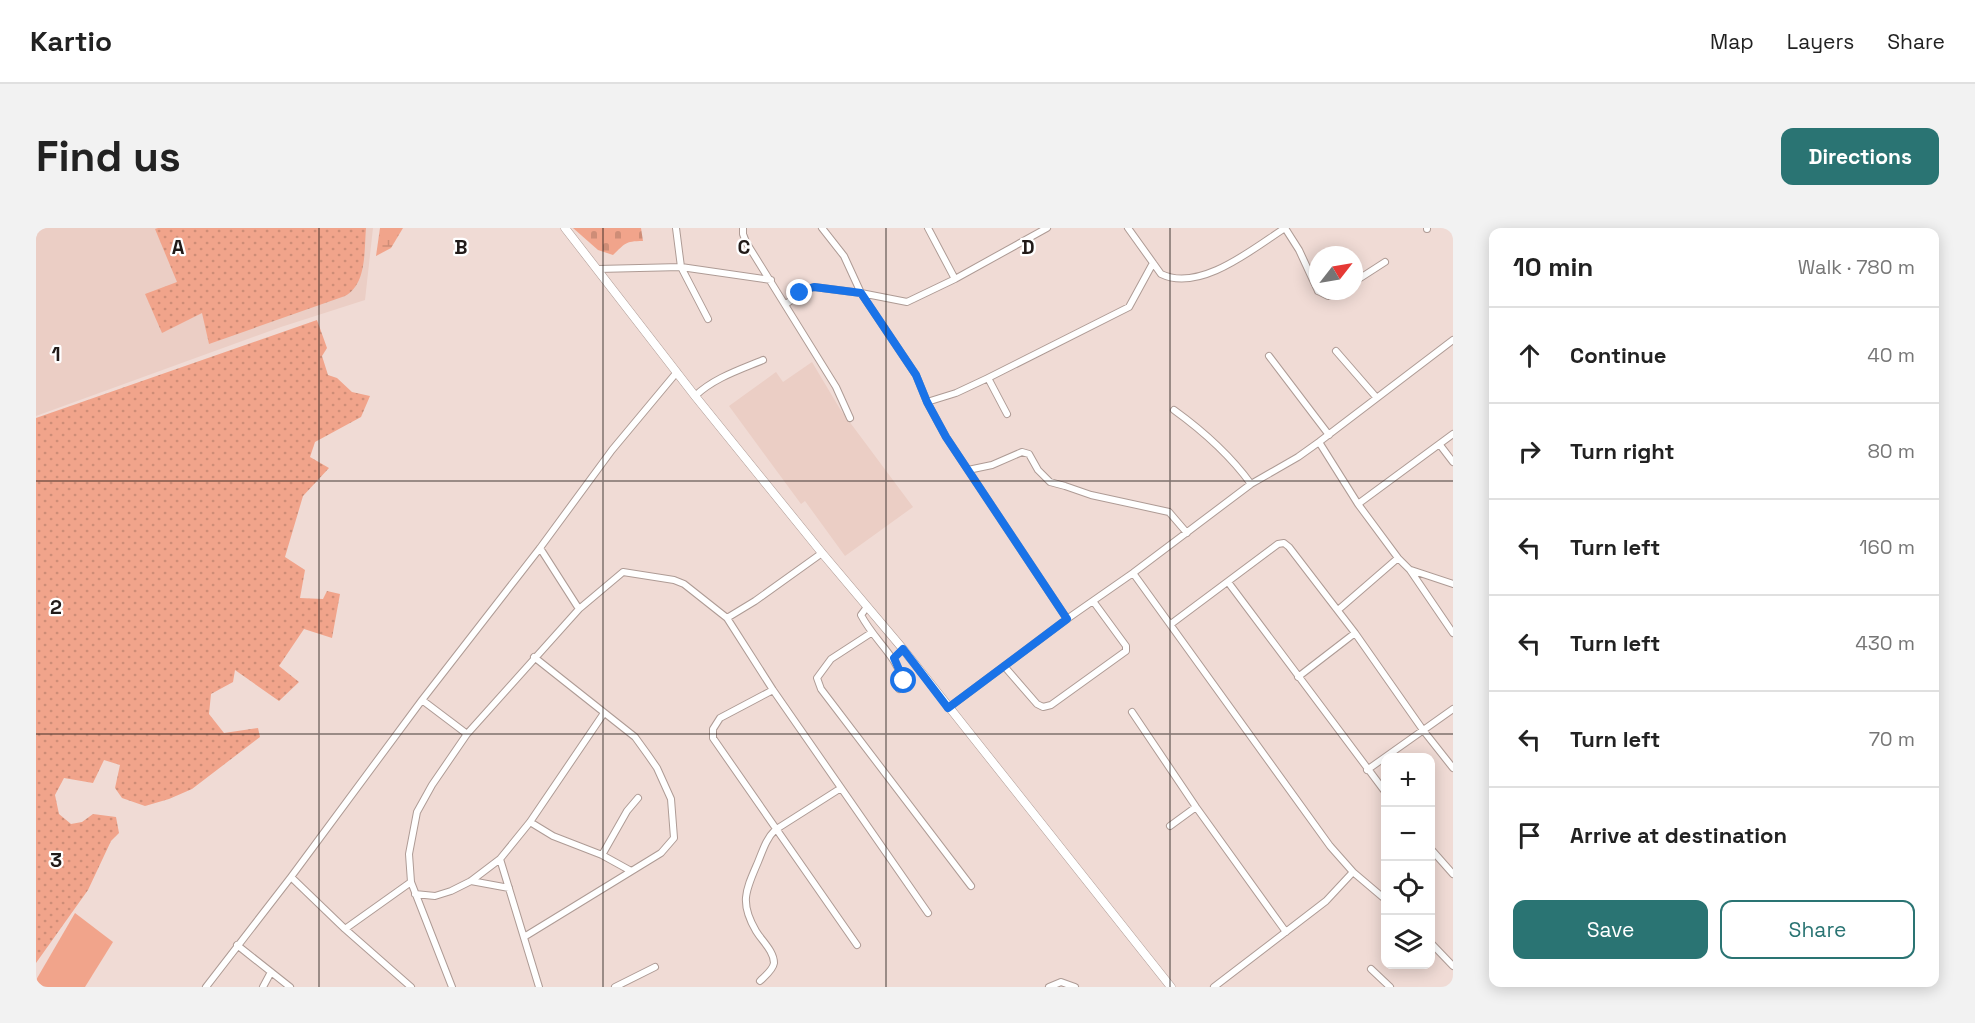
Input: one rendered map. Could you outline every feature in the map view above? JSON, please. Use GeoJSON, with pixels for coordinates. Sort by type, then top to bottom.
{"type":"FeatureCollection","features":[{"type":"Feature","properties":{"kind":"street"},"geometry":{"type":"LineString","coordinates":[[566,228],[695,396],[903,649],[1171,987]]}},
{"type":"Feature","properties":{"kind":"street"},"geometry":{"type":"LineString","coordinates":[[676,228],[681,267],[708,319]]}},
{"type":"Feature","properties":{"kind":"street"},"geometry":{"type":"LineString","coordinates":[[743,228],[746,242],[836,387],[850,417]]}},
{"type":"Feature","properties":{"kind":"street"},"geometry":{"type":"LineString","coordinates":[[822,228],[844,256],[861,293],[903,353],[946,437],[1067,619]]}},
{"type":"Feature","properties":{"kind":"street"},"geometry":{"type":"LineString","coordinates":[[928,228],[955,279]]}},
{"type":"Feature","properties":{"kind":"street"},"geometry":{"type":"LineString","coordinates":[[786,304],[807,289],[814,287],[907,302],[955,279],[1047,228]]}},
{"type":"Feature","properties":{"kind":"street"},"geometry":{"type":"LineString","coordinates":[[1128,228],[1161,274],[1168,277],[1191,277],[1217,271],[1285,228],[1309,272]]}},
{"type":"Feature","properties":{"kind":"street"},"geometry":{"type":"LineString","coordinates":[[1363,276],[1385,262]]}},
{"type":"Feature","properties":{"kind":"street"},"geometry":{"type":"LineString","coordinates":[[927,402],[956,393],[988,378],[1129,307],[1153,263]]}},
{"type":"Feature","properties":{"kind":"street"},"geometry":{"type":"LineString","coordinates":[[598,269],[681,267],[771,280]]}},
{"type":"Feature","properties":{"kind":"street"},"geometry":{"type":"LineString","coordinates":[[948,708],[1251,484],[1298,457],[1329,435],[1453,339]]}},
{"type":"Feature","properties":{"kind":"street"},"geometry":{"type":"LineString","coordinates":[[1336,351],[1376,397]]}},
{"type":"Feature","properties":{"kind":"street"},"geometry":{"type":"LineString","coordinates":[[1269,356],[1329,435]]}},
{"type":"Feature","properties":{"kind":"street"},"geometry":{"type":"LineString","coordinates":[[695,396],[705,387],[728,374],[763,360]]}},
{"type":"Feature","properties":{"kind":"street"},"geometry":{"type":"LineString","coordinates":[[206,987],[612,450],[677,372]]}},
{"type":"Feature","properties":{"kind":"street"},"geometry":{"type":"LineString","coordinates":[[988,378],[1007,414]]}},
{"type":"Feature","properties":{"kind":"street"},"geometry":{"type":"LineString","coordinates":[[1174,410],[1217,446],[1251,484]]}},
{"type":"Feature","properties":{"kind":"street"},"geometry":{"type":"LineString","coordinates":[[1358,504],[1453,434]]}},
{"type":"Feature","properties":{"kind":"street"},"geometry":{"type":"LineString","coordinates":[[1319,442],[1358,504],[1398,558],[1410,570],[1453,633]]}},
{"type":"Feature","properties":{"kind":"street"},"geometry":{"type":"LineString","coordinates":[[1440,445],[1453,462]]}},
{"type":"Feature","properties":{"kind":"street"},"geometry":{"type":"LineString","coordinates":[[968,470],[992,465],[1022,452],[1029,454],[1038,470],[1050,482],[1091,495],[1169,512],[1187,533]]}},
{"type":"Feature","properties":{"kind":"street"},"geometry":{"type":"LineString","coordinates":[[1171,624],[1278,544],[1284,543],[1338,610],[1423,730],[1453,768]]}},
{"type":"Feature","properties":{"kind":"street"},"geometry":{"type":"LineString","coordinates":[[540,548],[579,609]]}},
{"type":"Feature","properties":{"kind":"street"},"geometry":{"type":"LineString","coordinates":[[727,618],[822,553]]}},
{"type":"Feature","properties":{"kind":"street"},"geometry":{"type":"LineString","coordinates":[[1338,610],[1398,558]]}},
{"type":"Feature","properties":{"kind":"street"},"geometry":{"type":"LineString","coordinates":[[1410,570],[1453,584]]}},
{"type":"Feature","properties":{"kind":"street"},"geometry":{"type":"LineString","coordinates":[[453,987],[411,882],[409,854],[417,812],[432,785],[467,734],[579,609],[623,572],[674,580],[684,584],[727,618],[773,690],[928,913]]}},
{"type":"Feature","properties":{"kind":"street"},"geometry":{"type":"LineString","coordinates":[[1133,573],[1330,846],[1353,872],[1381,896]]}},
{"type":"Feature","properties":{"kind":"street"},"geometry":{"type":"LineString","coordinates":[[1228,582],[1381,787]]}},
{"type":"Feature","properties":{"kind":"street"},"geometry":{"type":"LineString","coordinates":[[1004,666],[1037,704],[1043,707],[1051,705],[1064,697],[1126,651],[1126,646],[1093,601]]}},
{"type":"Feature","properties":{"kind":"street"},"geometry":{"type":"LineString","coordinates":[[867,607],[861,615],[871,633],[894,658],[904,681],[899,689]]}},
{"type":"Feature","properties":{"kind":"street"},"geometry":{"type":"LineString","coordinates":[[871,633],[831,659],[817,678],[821,689],[971,886]]}},
{"type":"Feature","properties":{"kind":"street"},"geometry":{"type":"LineString","coordinates":[[1298,677],[1355,633]]}},
{"type":"Feature","properties":{"kind":"street"},"geometry":{"type":"LineString","coordinates":[[894,658],[903,649]]}},
{"type":"Feature","properties":{"kind":"street"},"geometry":{"type":"LineString","coordinates":[[524,937],[661,853],[674,838],[671,799],[657,768],[635,737],[534,657]]}},
{"type":"Feature","properties":{"kind":"street"},"geometry":{"type":"LineString","coordinates":[[773,690],[720,718],[713,729],[713,738],[857,945]]}},
{"type":"Feature","properties":{"kind":"street"},"geometry":{"type":"LineString","coordinates":[[422,700],[467,734]]}},
{"type":"Feature","properties":{"kind":"street"},"geometry":{"type":"LineString","coordinates":[[1366,770],[1453,709]]}},
{"type":"Feature","properties":{"kind":"street"},"geometry":{"type":"LineString","coordinates":[[1132,712],[1196,807],[1286,932]]}},
{"type":"Feature","properties":{"kind":"street"},"geometry":{"type":"LineString","coordinates":[[415,894],[435,896],[451,891],[471,881],[500,859],[530,822],[604,713]]}},
{"type":"Feature","properties":{"kind":"street"},"geometry":{"type":"LineString","coordinates":[[760,981],[773,968],[774,962],[772,953],[748,915],[745,894],[765,843],[775,830],[841,788]]}},
{"type":"Feature","properties":{"kind":"street"},"geometry":{"type":"LineString","coordinates":[[602,855],[627,811],[638,798]]}},
{"type":"Feature","properties":{"kind":"street"},"geometry":{"type":"LineString","coordinates":[[1170,826],[1196,807]]}},
{"type":"Feature","properties":{"kind":"street"},"geometry":{"type":"LineString","coordinates":[[530,822],[553,836],[602,855],[632,871]]}},
{"type":"Feature","properties":{"kind":"street"},"geometry":{"type":"LineString","coordinates":[[1435,853],[1453,874]]}},
{"type":"Feature","properties":{"kind":"street"},"geometry":{"type":"LineString","coordinates":[[500,859],[539,987]]}},
{"type":"Feature","properties":{"kind":"street"},"geometry":{"type":"LineString","coordinates":[[1214,987],[1326,901],[1353,872]]}},
{"type":"Feature","properties":{"kind":"street"},"geometry":{"type":"LineString","coordinates":[[291,877],[345,929],[411,987]]}},
{"type":"Feature","properties":{"kind":"street"},"geometry":{"type":"LineString","coordinates":[[471,881],[509,888]]}},
{"type":"Feature","properties":{"kind":"street"},"geometry":{"type":"LineString","coordinates":[[345,929],[411,882]]}},
{"type":"Feature","properties":{"kind":"street"},"geometry":{"type":"LineString","coordinates":[[237,945],[290,987]]}},
{"type":"Feature","properties":{"kind":"street"},"geometry":{"type":"LineString","coordinates":[[1435,946],[1453,966]]}},
{"type":"Feature","properties":{"kind":"street"},"geometry":{"type":"LineString","coordinates":[[615,987],[655,967]]}},
{"type":"Feature","properties":{"kind":"street"},"geometry":{"type":"LineString","coordinates":[[1371,969],[1390,987]]}},
{"type":"Feature","properties":{"kind":"street"},"geometry":{"type":"LineString","coordinates":[[263,987],[271,972]]}},
{"type":"Feature","properties":{"kind":"street"},"geometry":{"type":"LineString","coordinates":[[1049,987],[1061,982],[1075,987]]}},
{"type":"Feature","properties":{"kind":"shaded area"},"geometry":{"type":"Polygon","coordinates":[[[36,228],[373,228],[365,300],[281,327],[36,416],[36,228]]]}},
{"type":"Feature","properties":{"kind":"shaded area"},"geometry":{"type":"Polygon","coordinates":[[[812,362],[840,409],[913,507],[845,556],[805,501],[801,504],[729,406],[776,372],[783,382],[812,362]]]}},
{"type":"Feature","properties":{"kind":"green space"},"geometry":{"type":"Polygon","coordinates":[[[366,228],[363,266],[357,284],[345,296],[209,344],[202,313],[162,333],[145,294],[177,282],[155,229],[366,228]]]}},
{"type":"Feature","properties":{"kind":"green space"},"geometry":{"type":"Polygon","coordinates":[[[380,228],[403,228],[391,248],[376,256],[380,228]]]}},
{"type":"Feature","properties":{"kind":"green space"},"geometry":{"type":"Polygon","coordinates":[[[573,228],[641,228],[643,241],[625,244],[613,255],[598,250],[573,228]]]}},
{"type":"Feature","properties":{"kind":"green space"},"geometry":{"type":"Polygon","coordinates":[[[317,320],[327,348],[322,356],[328,375],[337,378],[352,392],[370,396],[361,417],[315,442],[310,457],[329,468],[303,496],[285,557],[305,570],[300,598],[323,599],[327,591],[340,594],[332,638],[304,629],[279,666],[299,682],[279,701],[235,670],[233,682],[211,694],[209,714],[224,733],[258,728],[260,737],[192,789],[145,806],[122,798],[115,788],[120,765],[104,760],[93,783],[64,778],[55,795],[59,814],[71,824],[82,822],[93,814],[116,817],[119,833],[111,841],[88,890],[36,963],[36,418],[317,320]]]}},
{"type":"Feature","properties":{"kind":"green space"},"geometry":{"type":"Polygon","coordinates":[[[75,913],[113,942],[85,987],[43,987],[36,980],[75,913]]]}},
{"type":"Feature","properties":{"kind":"route"},"geometry":{"type":"LineString","coordinates":[[800,293],[814,287],[861,293],[916,375],[927,402],[946,437],[1067,619],[948,708],[903,649],[894,658],[904,681]]}}]}
